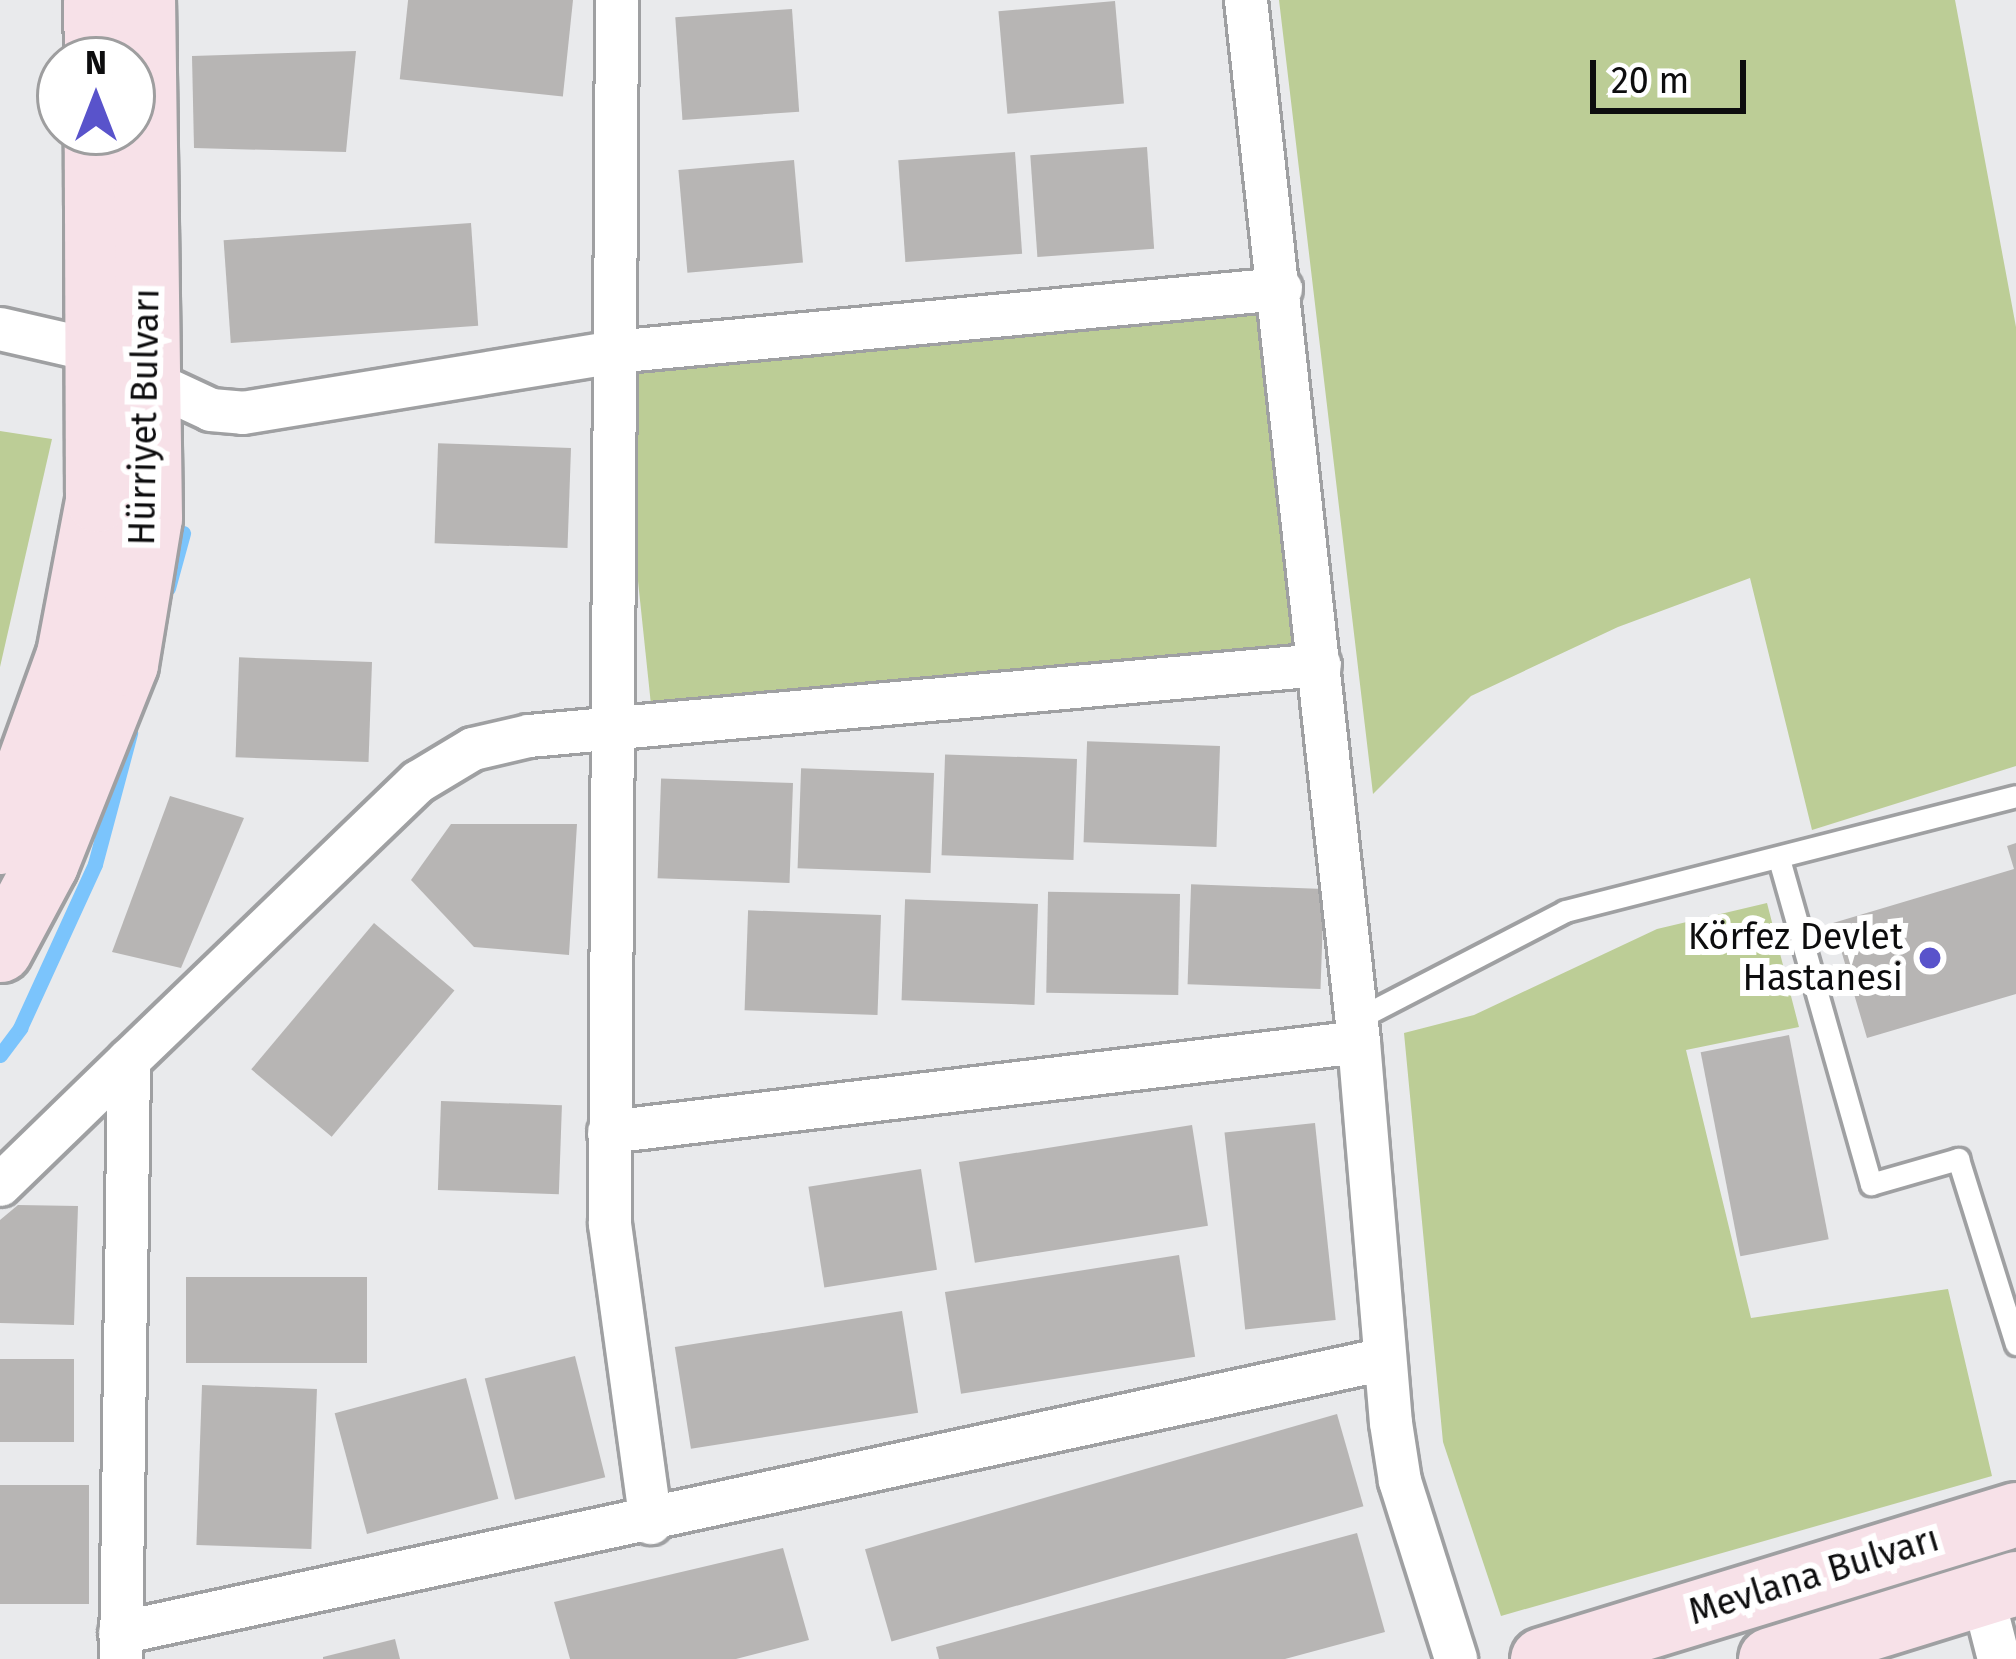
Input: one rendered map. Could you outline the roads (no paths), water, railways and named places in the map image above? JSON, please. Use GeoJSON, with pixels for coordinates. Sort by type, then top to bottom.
{"type":"FeatureCollection","features":[{"type":"Feature","properties":{"kind":"main road"},"geometry":{"type":"LineString","coordinates":[[95,0],[96,36]]}},
{"type":"Feature","properties":{"kind":"main road","name":"Hürriyet Bulvarı"},"geometry":{"type":"LineString","coordinates":[[0,842],[68,654],[122,370],[143,0]]}},
{"type":"Feature","properties":{"kind":"main road","name":"Hürriyet Bulvarı"},"geometry":{"type":"LineString","coordinates":[[0,950],[46,864],[126,664],[150,518],[122,370],[99,156]]}},
{"type":"Feature","properties":{"kind":"main road","name":"Mevlana Bulvarı"},"geometry":{"type":"LineString","coordinates":[[1542,1659],[2016,1514]]}},
{"type":"Feature","properties":{"kind":"main road","name":"Mevlana Bulvarı"},"geometry":{"type":"LineString","coordinates":[[1770,1659],[1999,1588]]}},
{"type":"Feature","properties":{"kind":"street"},"geometry":{"type":"LineString","coordinates":[[617,0],[609,1132],[619,1319],[650,1523]]}},
{"type":"Feature","properties":{"kind":"street"},"geometry":{"type":"LineString","coordinates":[[1246,0],[1320,664],[1400,1481],[1456,1659]]}},
{"type":"Feature","properties":{"kind":"street"},"geometry":{"type":"LineString","coordinates":[[0,329],[122,370],[211,410],[242,412],[614,352],[1281,289]]}},
{"type":"Feature","properties":{"kind":"street"},"geometry":{"type":"LineString","coordinates":[[0,1186],[444,763],[529,736],[1320,664]]}},
{"type":"Feature","properties":{"kind":"street"},"geometry":{"type":"LineString","coordinates":[[609,1132],[1358,1030]]}},
{"type":"Feature","properties":{"kind":"street"},"geometry":{"type":"LineString","coordinates":[[129,1060],[120,1646],[1385,1359]]}},
{"type":"Feature","properties":{"kind":"street"},"geometry":{"type":"LineString","coordinates":[[1999,1588],[1999,1659]]}},
{"type":"Feature","properties":{"kind":"lane"},"geometry":{"type":"LineString","coordinates":[[1358,1030],[1565,910],[1650,883],[1779,859],[2016,796]]}},
{"type":"Feature","properties":{"kind":"lane"},"geometry":{"type":"LineString","coordinates":[[1779,859],[1870,1184],[1958,1159],[2016,1344]]}},
{"type":"Feature","properties":{"kind":"waterway"},"geometry":{"type":"LineString","coordinates":[[168,588],[183,533]]}},
{"type":"Feature","properties":{"kind":"waterway"},"geometry":{"type":"LineString","coordinates":[[0,1055],[20,1028],[95,864],[130,733]]}},
{"type":"Feature","properties":{"kind":"place","name":"Körfez Devlet Hastanesi"},"geometry":{"type":"Point","coordinates":[1930,958]}}]}
